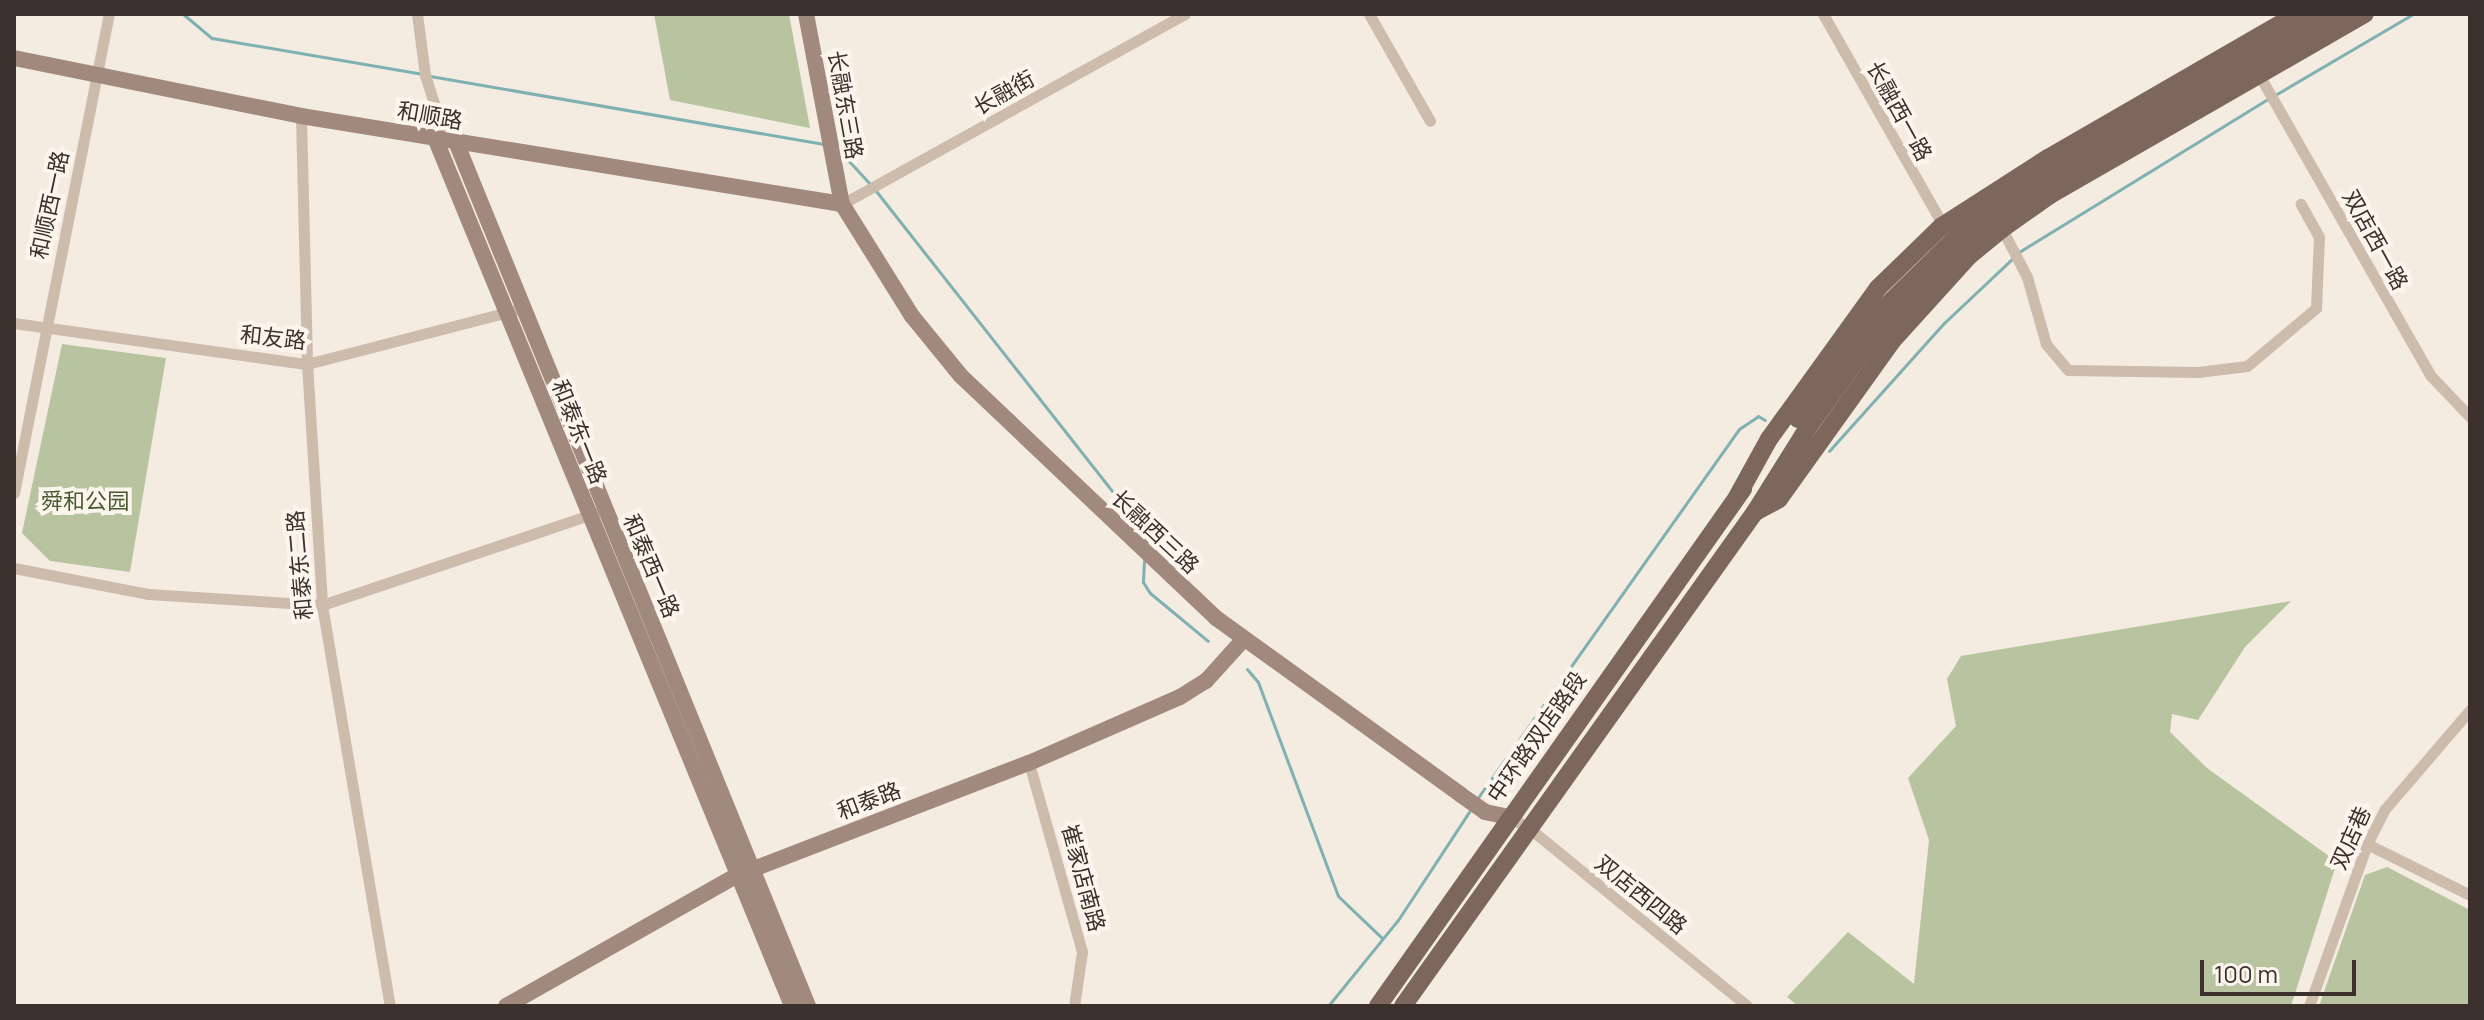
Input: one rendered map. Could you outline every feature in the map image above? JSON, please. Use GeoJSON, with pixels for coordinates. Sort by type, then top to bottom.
{"type":"FeatureCollection","features":[{"type":"Feature","properties":{"kind":"main road"},"geometry":{"type":"LineString","coordinates":[[1737,497],[1769,439],[1878,288],[1942,226],[2048,158],[2297,14]]}},
{"type":"Feature","properties":{"kind":"main road"},"geometry":{"type":"LineString","coordinates":[[1755,512],[1804,423],[1867,325],[1982,212],[2315,14]]}},
{"type":"Feature","properties":{"kind":"main road"},"geometry":{"type":"LineString","coordinates":[[1737,497],[1804,423],[1877,332],[1984,231],[2045,186],[2341,14]]}},
{"type":"Feature","properties":{"kind":"main road"},"geometry":{"type":"LineString","coordinates":[[1755,512],[1779,499],[1892,341],[1969,256],[2002,229],[2263,80],[2365,14]]}},
{"type":"Feature","properties":{"kind":"main road","name":"中环路双店路段"},"geometry":{"type":"LineString","coordinates":[[1378,1006],[1737,497]]}},
{"type":"Feature","properties":{"kind":"main road","name":"中环路双店路段"},"geometry":{"type":"LineString","coordinates":[[1403,1006],[1755,512]]}},
{"type":"Feature","properties":{"kind":"street","name":"和顺西一路"},"geometry":{"type":"LineString","coordinates":[[14,493],[22,439],[109,14]]}},
{"type":"Feature","properties":{"kind":"street"},"geometry":{"type":"LineString","coordinates":[[417,14],[425,75],[446,140]]}},
{"type":"Feature","properties":{"kind":"street","name":"长融东三路"},"geometry":{"type":"LineString","coordinates":[[806,14],[842,204]]}},
{"type":"Feature","properties":{"kind":"street","name":"长融街"},"geometry":{"type":"LineString","coordinates":[[842,204],[887,182],[1185,14]]}},
{"type":"Feature","properties":{"kind":"street"},"geometry":{"type":"LineString","coordinates":[[1369,14],[1430,121]]}},
{"type":"Feature","properties":{"kind":"street","name":"长融西一路"},"geometry":{"type":"LineString","coordinates":[[1823,14],[1942,226],[1969,256]]}},
{"type":"Feature","properties":{"kind":"street","name":"和顺路"},"geometry":{"type":"LineString","coordinates":[[14,58],[301,116],[842,204]]}},
{"type":"Feature","properties":{"kind":"street","name":"双店西一路"},"geometry":{"type":"LineString","coordinates":[[2263,80],[2430,375],[2470,417]]}},
{"type":"Feature","properties":{"kind":"street","name":"和泰东二路"},"geometry":{"type":"LineString","coordinates":[[301,116],[307,364],[322,605],[390,1006]]}},
{"type":"Feature","properties":{"kind":"street","name":"和泰东一路"},"geometry":{"type":"LineString","coordinates":[[446,140],[746,872]]}},
{"type":"Feature","properties":{"kind":"street","name":"长融西三路"},"geometry":{"type":"LineString","coordinates":[[842,204],[912,316],[961,376],[1041,456],[1244,639],[1485,812],[1509,817]]}},
{"type":"Feature","properties":{"kind":"street"},"geometry":{"type":"LineString","coordinates":[[2002,229],[2016,254],[2046,344],[2068,370],[2198,372],[2247,366],[2316,308],[2319,237],[2301,204]]}},
{"type":"Feature","properties":{"kind":"street","name":"和友路"},"geometry":{"type":"LineString","coordinates":[[14,323],[307,364],[515,311]]}},
{"type":"Feature","properties":{"kind":"street"},"geometry":{"type":"LineString","coordinates":[[14,568],[148,594],[322,605],[597,513]]}},
{"type":"Feature","properties":{"kind":"street","name":"和泰路"},"geometry":{"type":"LineString","coordinates":[[506,1006],[746,872],[1029,763],[1180,697],[1206,681],[1244,639]]}},
{"type":"Feature","properties":{"kind":"street","name":"双店巷"},"geometry":{"type":"LineString","coordinates":[[2309,1006],[2367,844],[2411,775],[2470,710]]}},
{"type":"Feature","properties":{"kind":"street","name":"崔家店南路"},"geometry":{"type":"LineString","coordinates":[[1029,763],[1082,952],[1074,1006]]}},
{"type":"Feature","properties":{"kind":"street","name":"双店西四路"},"geometry":{"type":"LineString","coordinates":[[1509,817],[1529,828],[1747,1006]]}},
{"type":"Feature","properties":{"kind":"street"},"geometry":{"type":"LineString","coordinates":[[2367,844],[2470,895]]}},
{"type":"Feature","properties":{"kind":"street"},"geometry":{"type":"LineString","coordinates":[[746,872],[792,1006]]}},
{"type":"Feature","properties":{"kind":"street"},"geometry":{"type":"LineString","coordinates":[[746,872],[808,1006]]}},
{"type":"Feature","properties":{"kind":"green space"},"geometry":{"type":"Polygon","coordinates":[[[654,14],[789,14],[810,128],[670,100],[654,14]]]}},
{"type":"Feature","properties":{"kind":"green space","name":"舜和公园"},"geometry":{"type":"Polygon","coordinates":[[[62,344],[166,358],[130,572],[50,561],[22,533],[62,344]]]}},
{"type":"Feature","properties":{"kind":"green space"},"geometry":{"type":"Polygon","coordinates":[[[2291,601],[2245,647],[2198,720],[2172,714],[2170,732],[2207,768],[2337,862],[2291,1006],[1798,1006],[1787,997],[1848,932],[1914,984],[1929,840],[1908,778],[1956,726],[1947,679],[1961,656],[2291,601]]]}},
{"type":"Feature","properties":{"kind":"green space"},"geometry":{"type":"Polygon","coordinates":[[[2387,867],[2470,910],[2470,1006],[2319,1006],[2365,875],[2387,867]]]}},
{"type":"Feature","properties":{"kind":"waterway"},"geometry":{"type":"LineString","coordinates":[[183,14],[212,38],[423,74]]}},
{"type":"Feature","properties":{"kind":"waterway"},"geometry":{"type":"LineString","coordinates":[[2275,95],[2413,14]]}},
{"type":"Feature","properties":{"kind":"waterway"},"geometry":{"type":"LineString","coordinates":[[430,76],[825,144]]}},
{"type":"Feature","properties":{"kind":"waterway"},"geometry":{"type":"LineString","coordinates":[[2019,252],[2268,99]]}},
{"type":"Feature","properties":{"kind":"waterway"},"geometry":{"type":"LineString","coordinates":[[836,147],[871,185]]}},
{"type":"Feature","properties":{"kind":"waterway"},"geometry":{"type":"LineString","coordinates":[[876,191],[1132,516],[1148,545]]}},
{"type":"Feature","properties":{"kind":"waterway"},"geometry":{"type":"LineString","coordinates":[[1829,451],[1944,323],[2014,257]]}},
{"type":"Feature","properties":{"kind":"waterway"},"geometry":{"type":"LineString","coordinates":[[1477,799],[1739,429],[1758,416],[1765,420]]}},
{"type":"Feature","properties":{"kind":"waterway"},"geometry":{"type":"LineString","coordinates":[[1144,561],[1143,582],[1150,593],[1208,641]]}},
{"type":"Feature","properties":{"kind":"waterway"},"geometry":{"type":"LineString","coordinates":[[1247,669],[1258,682],[1338,896],[1382,938]]}},
{"type":"Feature","properties":{"kind":"waterway"},"geometry":{"type":"LineString","coordinates":[[1328,1006],[1398,920],[1471,809]]}}]}
